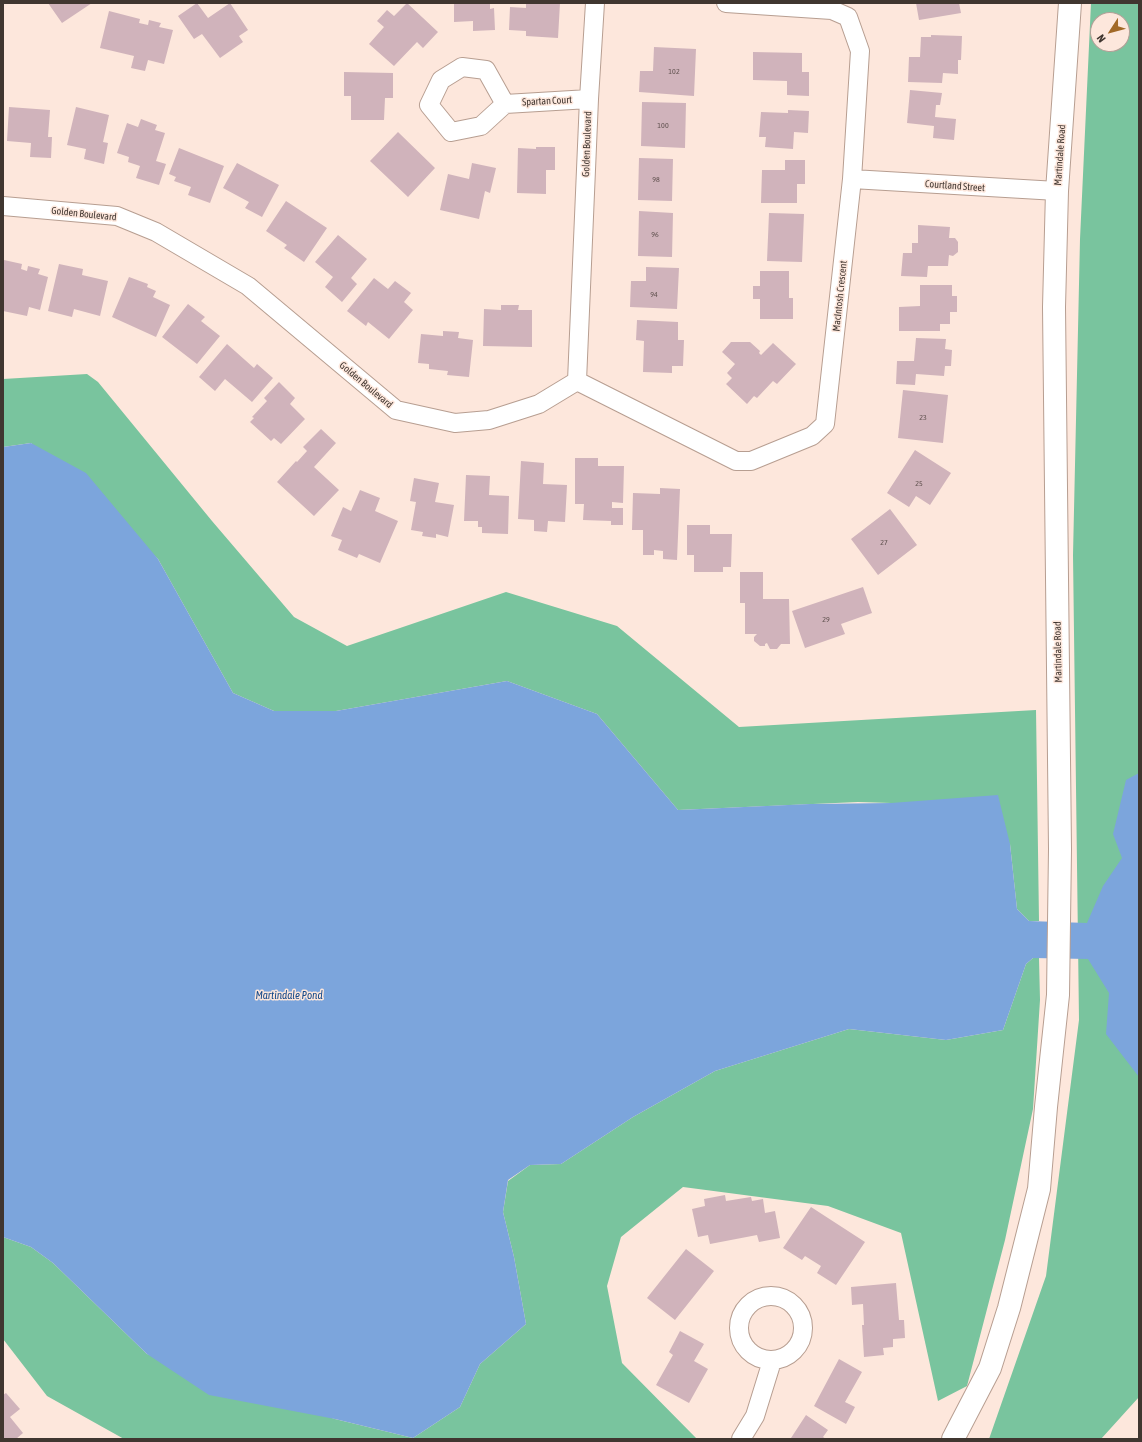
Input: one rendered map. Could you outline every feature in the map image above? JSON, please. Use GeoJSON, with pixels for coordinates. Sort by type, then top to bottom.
{"type":"FeatureCollection","features":[{"type":"Feature","properties":{"kind":"main road","name":"Martindale Road"},"geometry":{"type":"LineString","coordinates":[[953,1439],[990,1368],[1010,1308],[1039,1189],[1058,995],[1060,849],[1054,307],[1057,192],[1070,3]]}},
{"type":"Feature","properties":{"kind":"street","name":"Golden Boulevard"},"geometry":{"type":"LineString","coordinates":[[3,206],[117,216],[156,232],[248,286],[396,410],[455,423],[489,420],[539,404],[577,381],[589,99],[595,3]]}},
{"type":"Feature","properties":{"kind":"street","name":"MacIntosh Crescent"},"geometry":{"type":"LineString","coordinates":[[577,381],[736,461],[751,461],[812,436],[825,424],[828,411],[852,179],[860,51],[848,17],[832,10],[726,3]]}},
{"type":"Feature","properties":{"kind":"street","name":"Spartan Court"},"geometry":{"type":"LineString","coordinates":[[505,104],[589,99]]}},
{"type":"Feature","properties":{"kind":"street","name":"Courtland Street"},"geometry":{"type":"LineString","coordinates":[[852,179],[1057,192]]}},
{"type":"Feature","properties":{"kind":"street"},"geometry":{"type":"LineString","coordinates":[[741,1439],[755,1416],[772,1361]]}},
{"type":"Feature","properties":{"kind":"green space"},"geometry":{"type":"Polygon","coordinates":[[[1091,3],[1139,3],[1139,1397],[1101,1439],[989,1439],[1046,1276],[1079,1020],[1073,555],[1080,239],[1090,24],[1090,52],[1130,52],[1130,12],[1091,12],[1091,3]]]}},
{"type":"Feature","properties":{"kind":"green space"},"geometry":{"type":"Polygon","coordinates":[[[87,374],[98,382],[212,521],[294,617],[347,646],[506,592],[617,626],[739,727],[1036,710],[1039,921],[1029,921],[1017,909],[1010,844],[891,803],[858,802],[678,810],[597,714],[507,681],[336,711],[274,711],[233,693],[158,559],[31,443],[3,447],[3,379],[87,374]]]}},
{"type":"Feature","properties":{"kind":"green space"},"geometry":{"type":"Polygon","coordinates":[[[1033,958],[1039,958],[1040,1000],[1033,1109],[1005,1240],[967,1386],[938,1401],[901,1233],[828,1206],[683,1187],[621,1237],[607,1286],[622,1363],[697,1439],[124,1439],[47,1396],[3,1339],[3,1237],[31,1247],[53,1263],[147,1354],[335,1419],[413,1438],[460,1407],[480,1364],[526,1324],[514,1257],[503,1212],[508,1181],[530,1165],[561,1164],[633,1117],[715,1071],[849,1029],[946,1040],[1003,1030],[1026,964],[1033,958]]]}},
{"type":"Feature","properties":{"kind":"water","name":"Martindale Pond"},"geometry":{"type":"Polygon","coordinates":[[[31,443],[86,473],[158,559],[233,693],[274,711],[336,711],[507,681],[597,714],[678,810],[810,804],[891,803],[998,795],[1010,844],[1017,909],[1029,921],[1087,923],[1103,886],[1122,858],[1113,834],[1126,780],[1139,773],[1139,1077],[1106,1034],[1109,993],[1088,959],[1033,958],[1026,964],[1003,1030],[946,1040],[849,1029],[715,1071],[633,1117],[561,1164],[530,1165],[508,1180],[503,1212],[514,1257],[526,1324],[480,1364],[460,1407],[413,1438],[335,1419],[209,1395],[147,1354],[53,1263],[31,1247],[3,1237],[3,447],[31,443]]]}},
{"type":"Feature","properties":{"kind":"building"},"geometry":{"type":"Polygon","coordinates":[[[48,3],[92,3],[62,23],[48,3]]]}},
{"type":"Feature","properties":{"kind":"building"},"geometry":{"type":"Polygon","coordinates":[[[197,3],[208,18],[230,3],[248,30],[239,36],[243,42],[220,58],[202,34],[194,39],[178,16],[197,3]]]}},
{"type":"Feature","properties":{"kind":"building"},"geometry":{"type":"Polygon","coordinates":[[[407,3],[438,32],[423,48],[417,42],[394,66],[369,44],[384,27],[377,21],[387,10],[394,16],[407,3]]]}},
{"type":"Feature","properties":{"kind":"building"},"geometry":{"type":"Polygon","coordinates":[[[454,3],[490,3],[490,9],[494,8],[495,30],[473,31],[473,21],[454,22],[454,3]]]}},
{"type":"Feature","properties":{"kind":"building"},"geometry":{"type":"Polygon","coordinates":[[[526,3],[560,3],[558,38],[526,36],[526,31],[509,30],[510,7],[526,8],[526,3]]]}},
{"type":"Feature","properties":{"kind":"building"},"geometry":{"type":"Polygon","coordinates":[[[916,3],[959,3],[961,13],[919,20],[916,3]]]}},
{"type":"Feature","properties":{"kind":"building"},"geometry":{"type":"Polygon","coordinates":[[[109,11],[140,19],[139,23],[148,25],[149,20],[161,23],[159,27],[173,30],[164,64],[148,60],[145,71],[131,68],[134,56],[100,48],[109,11]]]}},
{"type":"Feature","properties":{"kind":"building"},"geometry":{"type":"Polygon","coordinates":[[[931,35],[962,36],[961,60],[958,60],[958,74],[943,73],[942,83],[908,82],[909,57],[920,57],[921,37],[931,37],[931,35]]]}},
{"type":"Feature","properties":{"kind":"building"},"geometry":{"type":"Polygon","coordinates":[[[654,47],[696,49],[694,96],[639,92],[640,71],[653,71],[654,47]]]}},
{"type":"Feature","properties":{"kind":"building"},"geometry":{"type":"Polygon","coordinates":[[[753,52],[802,53],[802,72],[809,72],[809,96],[787,95],[787,81],[753,80],[753,52]]]}},
{"type":"Feature","properties":{"kind":"building"},"geometry":{"type":"Polygon","coordinates":[[[344,72],[393,73],[393,98],[385,98],[384,120],[351,120],[351,96],[344,96],[344,72]]]}},
{"type":"Feature","properties":{"kind":"building"},"geometry":{"type":"Polygon","coordinates":[[[910,90],[942,93],[940,105],[936,105],[935,117],[956,119],[954,140],[933,138],[934,126],[907,123],[910,90]]]}},
{"type":"Feature","properties":{"kind":"building"},"geometry":{"type":"Polygon","coordinates":[[[642,102],[686,103],[685,148],[641,146],[642,102]]]}},
{"type":"Feature","properties":{"kind":"building"},"geometry":{"type":"Polygon","coordinates":[[[9,107],[50,110],[48,137],[52,137],[51,158],[30,157],[31,143],[7,141],[9,107]]]}},
{"type":"Feature","properties":{"kind":"building"},"geometry":{"type":"Polygon","coordinates":[[[76,107],[109,115],[103,142],[108,143],[104,164],[84,159],[86,149],[67,145],[76,107]]]}},
{"type":"Feature","properties":{"kind":"building"},"geometry":{"type":"Polygon","coordinates":[[[788,110],[809,111],[808,133],[794,132],[793,149],[765,147],[766,137],[759,137],[761,112],[788,113],[788,110]]]}},
{"type":"Feature","properties":{"kind":"building"},"geometry":{"type":"Polygon","coordinates":[[[141,119],[157,125],[155,130],[165,133],[156,161],[166,164],[159,185],[136,178],[140,166],[128,162],[129,157],[117,153],[127,123],[138,127],[141,119]]]}},
{"type":"Feature","properties":{"kind":"building"},"geometry":{"type":"Polygon","coordinates":[[[398,132],[435,168],[408,197],[370,161],[398,132]]]}},
{"type":"Feature","properties":{"kind":"building"},"geometry":{"type":"Polygon","coordinates":[[[536,147],[555,147],[555,170],[546,170],[546,194],[517,193],[518,148],[536,149],[536,147]]]}},
{"type":"Feature","properties":{"kind":"building"},"geometry":{"type":"Polygon","coordinates":[[[179,148],[224,166],[210,203],[188,195],[191,187],[174,181],[176,177],[169,174],[179,148]]]}},
{"type":"Feature","properties":{"kind":"building"},"geometry":{"type":"Polygon","coordinates":[[[639,158],[673,159],[672,201],[638,200],[639,158]]]}},
{"type":"Feature","properties":{"kind":"building"},"geometry":{"type":"Polygon","coordinates":[[[785,160],[805,160],[805,184],[797,184],[797,203],[761,203],[762,170],[785,170],[785,160]]]}},
{"type":"Feature","properties":{"kind":"building"},"geometry":{"type":"Polygon","coordinates":[[[237,163],[279,185],[262,217],[245,208],[249,202],[223,188],[237,163]]]}},
{"type":"Feature","properties":{"kind":"building"},"geometry":{"type":"Polygon","coordinates":[[[472,163],[496,168],[490,193],[485,191],[479,219],[440,210],[448,174],[469,179],[472,163]]]}},
{"type":"Feature","properties":{"kind":"building"},"geometry":{"type":"Polygon","coordinates":[[[286,201],[327,228],[304,262],[284,248],[287,245],[266,231],[286,201]]]}},
{"type":"Feature","properties":{"kind":"building"},"geometry":{"type":"Polygon","coordinates":[[[639,211],[673,213],[672,257],[638,256],[639,211]]]}},
{"type":"Feature","properties":{"kind":"building"},"geometry":{"type":"Polygon","coordinates":[[[769,213],[804,214],[802,262],[767,261],[769,213]]]}},
{"type":"Feature","properties":{"kind":"building"},"geometry":{"type":"Polygon","coordinates":[[[918,225],[950,227],[949,238],[955,238],[958,242],[958,252],[953,256],[949,255],[948,266],[928,266],[927,277],[901,276],[903,253],[912,253],[912,243],[918,243],[918,225]]]}},
{"type":"Feature","properties":{"kind":"building"},"geometry":{"type":"Polygon","coordinates":[[[338,235],[367,259],[351,278],[357,284],[342,302],[325,287],[333,277],[315,262],[338,235]]]}},
{"type":"Feature","properties":{"kind":"building"},"geometry":{"type":"Polygon","coordinates":[[[4,260],[22,264],[21,269],[27,271],[28,266],[40,269],[38,274],[48,277],[40,310],[29,307],[27,316],[3,311],[4,260]]]}},
{"type":"Feature","properties":{"kind":"building"},"geometry":{"type":"Polygon","coordinates":[[[59,264],[83,269],[82,275],[108,281],[100,316],[74,309],[72,317],[48,311],[59,264]]]}},
{"type":"Feature","properties":{"kind":"building"},"geometry":{"type":"Polygon","coordinates":[[[646,267],[679,268],[677,309],[630,307],[631,281],[646,281],[646,267]]]}},
{"type":"Feature","properties":{"kind":"building"},"geometry":{"type":"Polygon","coordinates":[[[760,271],[789,271],[789,298],[793,298],[793,319],[760,319],[760,299],[753,299],[753,286],[760,286],[760,271]]]}},
{"type":"Feature","properties":{"kind":"building"},"geometry":{"type":"Polygon","coordinates":[[[129,277],[148,284],[147,287],[156,291],[153,297],[170,305],[156,337],[112,317],[129,277]]]}},
{"type":"Feature","properties":{"kind":"building"},"geometry":{"type":"Polygon","coordinates":[[[374,278],[388,289],[395,281],[411,293],[404,302],[413,310],[389,339],[368,322],[366,326],[347,311],[374,278]]]}},
{"type":"Feature","properties":{"kind":"building"},"geometry":{"type":"Polygon","coordinates":[[[920,285],[952,285],[952,296],[957,296],[957,312],[950,312],[950,324],[940,324],[940,331],[899,331],[899,307],[920,306],[920,285]]]}},
{"type":"Feature","properties":{"kind":"building"},"geometry":{"type":"Polygon","coordinates":[[[188,304],[205,317],[201,321],[220,336],[197,364],[162,337],[188,304]]]}},
{"type":"Feature","properties":{"kind":"building"},"geometry":{"type":"Polygon","coordinates":[[[501,305],[519,305],[518,310],[532,310],[532,347],[483,346],[484,309],[501,310],[501,305]]]}},
{"type":"Feature","properties":{"kind":"building"},"geometry":{"type":"Polygon","coordinates":[[[637,320],[678,322],[678,340],[684,340],[683,366],[672,366],[672,373],[643,372],[644,341],[636,340],[637,320]]]}},
{"type":"Feature","properties":{"kind":"building"},"geometry":{"type":"Polygon","coordinates":[[[443,331],[459,332],[458,338],[473,340],[469,377],[447,375],[448,371],[429,369],[429,364],[418,363],[421,334],[443,336],[443,331]]]}},
{"type":"Feature","properties":{"kind":"building"},"geometry":{"type":"Polygon","coordinates":[[[916,338],[946,339],[945,349],[952,350],[951,366],[945,366],[944,376],[916,374],[915,385],[896,384],[897,361],[914,361],[916,338]]]}},
{"type":"Feature","properties":{"kind":"building"},"geometry":{"type":"Polygon","coordinates":[[[731,342],[750,342],[760,351],[759,353],[761,355],[773,343],[796,364],[777,384],[773,381],[757,398],[754,396],[747,404],[726,384],[732,378],[727,373],[735,364],[722,352],[731,342]]]}},
{"type":"Feature","properties":{"kind":"building"},"geometry":{"type":"Polygon","coordinates":[[[227,344],[254,368],[257,364],[273,378],[252,402],[225,379],[215,391],[199,377],[227,344]]]}},
{"type":"Feature","properties":{"kind":"building"},"geometry":{"type":"Polygon","coordinates":[[[279,382],[295,398],[290,404],[305,419],[281,444],[274,438],[271,441],[250,422],[254,418],[252,417],[267,401],[264,398],[279,382]]]}},
{"type":"Feature","properties":{"kind":"building"},"geometry":{"type":"Polygon","coordinates":[[[903,390],[948,395],[943,443],[898,438],[903,390]]]}},
{"type":"Feature","properties":{"kind":"building"},"geometry":{"type":"Polygon","coordinates":[[[321,429],[336,443],[314,467],[339,490],[314,516],[277,482],[307,451],[303,447],[321,429]]]}},
{"type":"Feature","properties":{"kind":"building"},"geometry":{"type":"Polygon","coordinates":[[[915,450],[951,473],[930,505],[916,496],[909,507],[887,493],[915,450]]]}},
{"type":"Feature","properties":{"kind":"building"},"geometry":{"type":"Polygon","coordinates":[[[575,458],[598,458],[598,466],[624,466],[623,503],[612,502],[612,508],[623,508],[623,525],[611,525],[611,521],[583,520],[584,504],[575,504],[575,458]]]}},
{"type":"Feature","properties":{"kind":"building"},"geometry":{"type":"Polygon","coordinates":[[[521,461],[544,463],[543,484],[567,485],[565,522],[548,521],[547,532],[534,531],[534,520],[518,519],[521,461]]]}},
{"type":"Feature","properties":{"kind":"building"},"geometry":{"type":"Polygon","coordinates":[[[466,475],[490,476],[489,495],[509,496],[508,534],[482,533],[482,527],[478,527],[478,521],[464,521],[466,475]]]}},
{"type":"Feature","properties":{"kind":"building"},"geometry":{"type":"Polygon","coordinates":[[[414,478],[439,483],[435,502],[454,505],[448,537],[436,534],[436,538],[422,536],[423,532],[411,530],[416,502],[410,501],[414,478]]]}},
{"type":"Feature","properties":{"kind":"building"},"geometry":{"type":"Polygon","coordinates":[[[660,488],[680,489],[677,560],[663,559],[663,551],[654,550],[654,555],[643,555],[643,530],[632,530],[633,493],[660,494],[660,488]]]}},
{"type":"Feature","properties":{"kind":"building"},"geometry":{"type":"Polygon","coordinates":[[[360,490],[380,498],[375,511],[398,521],[380,563],[359,554],[357,558],[338,550],[342,540],[331,536],[343,507],[351,511],[360,490]]]}},
{"type":"Feature","properties":{"kind":"building"},"geometry":{"type":"Polygon","coordinates":[[[890,509],[917,545],[878,575],[851,539],[890,509]]]}},
{"type":"Feature","properties":{"kind":"building"},"geometry":{"type":"Polygon","coordinates":[[[687,525],[710,525],[710,534],[732,534],[731,567],[723,567],[723,572],[694,572],[694,555],[687,555],[687,525]]]}},
{"type":"Feature","properties":{"kind":"building"},"geometry":{"type":"Polygon","coordinates":[[[740,572],[763,572],[763,599],[789,599],[790,644],[781,644],[777,649],[770,649],[767,643],[765,646],[760,646],[754,641],[754,637],[757,634],[745,634],[745,603],[740,603],[740,572]]]}},
{"type":"Feature","properties":{"kind":"building"},"geometry":{"type":"Polygon","coordinates":[[[863,587],[872,613],[841,624],[845,634],[805,648],[792,611],[863,587]]]}},
{"type":"Feature","properties":{"kind":"building"},"geometry":{"type":"Polygon","coordinates":[[[725,1195],[726,1201],[751,1197],[752,1201],[763,1199],[765,1213],[775,1211],[780,1238],[759,1242],[757,1235],[710,1244],[708,1235],[698,1237],[692,1209],[705,1206],[704,1199],[725,1195]]]}},
{"type":"Feature","properties":{"kind":"building"},"geometry":{"type":"Polygon","coordinates":[[[811,1207],[865,1242],[836,1285],[817,1273],[821,1266],[805,1256],[802,1260],[783,1248],[811,1207]]]}},
{"type":"Feature","properties":{"kind":"building"},"geometry":{"type":"Polygon","coordinates":[[[686,1249],[714,1271],[675,1320],[647,1298],[686,1249]]]}},
{"type":"Feature","properties":{"kind":"building"},"geometry":{"type":"Polygon","coordinates":[[[896,1283],[899,1320],[904,1320],[905,1338],[893,1339],[893,1347],[883,1348],[884,1355],[864,1357],[862,1325],[864,1325],[863,1304],[852,1305],[851,1287],[896,1283]]]}},
{"type":"Feature","properties":{"kind":"building"},"geometry":{"type":"Polygon","coordinates":[[[680,1331],[704,1344],[694,1361],[708,1369],[689,1403],[656,1385],[673,1355],[669,1352],[680,1331]]]}},
{"type":"Feature","properties":{"kind":"building"},"geometry":{"type":"Polygon","coordinates":[[[839,1359],[862,1372],[845,1402],[855,1407],[846,1424],[814,1406],[839,1359]]]}},
{"type":"Feature","properties":{"kind":"building"},"geometry":{"type":"Polygon","coordinates":[[[6,1393],[20,1409],[10,1417],[23,1433],[16,1439],[3,1439],[3,1395],[6,1393]]]}},
{"type":"Feature","properties":{"kind":"building"},"geometry":{"type":"Polygon","coordinates":[[[806,1415],[828,1430],[823,1437],[826,1439],[791,1438],[806,1415]]]}}]}
